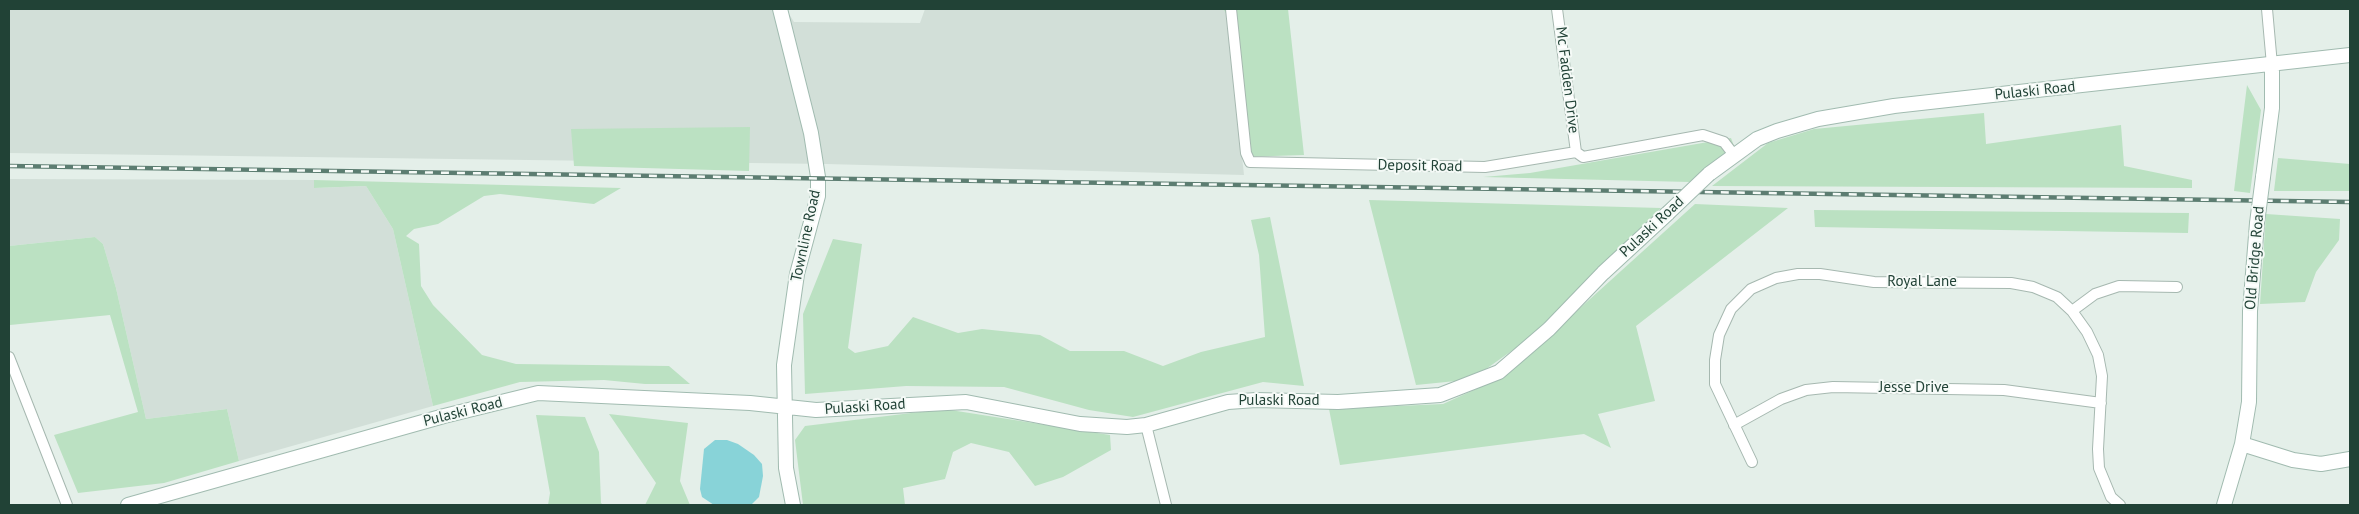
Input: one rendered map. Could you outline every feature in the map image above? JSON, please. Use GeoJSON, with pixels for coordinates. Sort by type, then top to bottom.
{"type":"FeatureCollection","features":[{"type":"Feature","properties":{"kind":"main road","name":"Townline Road"},"geometry":{"type":"LineString","coordinates":[[780,9],[811,133],[818,176],[818,196],[797,274],[784,365],[786,468],[793,505]]}},
{"type":"Feature","properties":{"kind":"main road","name":"Pulaski Road"},"geometry":{"type":"LineString","coordinates":[[128,505],[444,416],[538,393],[784,406],[816,410],[966,402],[1080,424],[1127,428],[1146,425],[1228,402],[1256,400],[1338,402],[1440,395],[1499,372],[1549,329],[1602,273],[1709,174],[1757,139],[1777,131],[1818,119],[1894,106],[2350,55]]}},
{"type":"Feature","properties":{"kind":"main road","name":"Old Bridge Road"},"geometry":{"type":"LineString","coordinates":[[2224,505],[2242,444],[2249,402],[2250,311],[2256,223],[2272,108],[2272,65]]}},
{"type":"Feature","properties":{"kind":"main road"},"geometry":{"type":"LineString","coordinates":[[2242,444],[2293,460],[2321,464],[2350,459]]}},
{"type":"Feature","properties":{"kind":"street","name":"Deposit Road"},"geometry":{"type":"LineString","coordinates":[[1231,9],[1246,153],[1250,162],[1485,167],[1576,152],[1583,157],[1703,136],[1724,142],[1734,155]]}},
{"type":"Feature","properties":{"kind":"street","name":"Mc Fadden Drive"},"geometry":{"type":"LineString","coordinates":[[1558,9],[1576,152]]}},
{"type":"Feature","properties":{"kind":"street","name":"Old Bridge Road"},"geometry":{"type":"LineString","coordinates":[[2267,9],[2272,65]]}},
{"type":"Feature","properties":{"kind":"street","name":"Royal Lane"},"geometry":{"type":"LineString","coordinates":[[1752,462],[1715,384],[1715,360],[1719,335],[1731,309],[1751,289],[1776,278],[1798,274],[1813,274],[1874,282],[2011,283],[2033,287],[2057,297],[2072,311],[2087,332],[2098,355],[2102,376],[2098,434],[2099,468],[2111,497],[2120,505]]}},
{"type":"Feature","properties":{"kind":"street"},"geometry":{"type":"LineString","coordinates":[[2072,311],[2095,294],[2119,286],[2177,287]]}},
{"type":"Feature","properties":{"kind":"street"},"geometry":{"type":"LineString","coordinates":[[9,357],[67,505]]}},
{"type":"Feature","properties":{"kind":"street","name":"Jesse Drive"},"geometry":{"type":"LineString","coordinates":[[1734,425],[1781,399],[1806,390],[1834,387],[2004,390],[2101,403]]}},
{"type":"Feature","properties":{"kind":"street"},"geometry":{"type":"LineString","coordinates":[[1146,425],[1166,505]]}},
{"type":"Feature","properties":{"kind":"shaded area"},"geometry":{"type":"Polygon","coordinates":[[[9,9],[786,9],[794,22],[920,23],[925,9],[1223,9],[1227,15],[1244,175],[826,164],[9,153],[9,9]]]}},
{"type":"Feature","properties":{"kind":"shaded area"},"geometry":{"type":"Polygon","coordinates":[[[9,179],[314,180],[314,188],[366,186],[393,229],[433,406],[239,461],[227,409],[146,419],[116,288],[103,244],[95,237],[9,246],[9,179]]]}},
{"type":"Feature","properties":{"kind":"green space"},"geometry":{"type":"Polygon","coordinates":[[[1223,9],[1288,9],[1304,155],[1242,157],[1227,15],[1223,9]]]}},
{"type":"Feature","properties":{"kind":"green space"},"geometry":{"type":"Polygon","coordinates":[[[2247,85],[2261,110],[2250,193],[2234,191],[2247,85]]]}},
{"type":"Feature","properties":{"kind":"green space"},"geometry":{"type":"Polygon","coordinates":[[[1984,113],[1986,144],[2121,125],[2124,166],[2192,180],[2192,188],[1712,186],[1768,143],[1814,129],[1984,113]]]}},
{"type":"Feature","properties":{"kind":"green space"},"geometry":{"type":"Polygon","coordinates":[[[750,127],[749,171],[574,166],[571,129],[750,127]]]}},
{"type":"Feature","properties":{"kind":"green space"},"geometry":{"type":"Polygon","coordinates":[[[1731,138],[1734,146],[1690,182],[1483,177],[1530,173],[1731,138]]]}},
{"type":"Feature","properties":{"kind":"green space"},"geometry":{"type":"Polygon","coordinates":[[[2278,158],[2350,164],[2350,191],[2274,191],[2278,158]]]}},
{"type":"Feature","properties":{"kind":"green space"},"geometry":{"type":"Polygon","coordinates":[[[314,180],[621,188],[594,204],[500,194],[484,196],[438,224],[414,229],[406,236],[419,244],[421,286],[433,305],[482,355],[516,364],[669,366],[690,384],[645,384],[604,380],[520,382],[433,406],[393,229],[366,186],[314,188],[314,180]]]}},
{"type":"Feature","properties":{"kind":"green space"},"geometry":{"type":"Polygon","coordinates":[[[1369,200],[1661,208],[1527,340],[1486,369],[1456,381],[1416,385],[1369,200]]]}},
{"type":"Feature","properties":{"kind":"green space"},"geometry":{"type":"Polygon","coordinates":[[[1695,204],[1788,208],[1636,326],[1655,401],[1598,414],[1611,448],[1584,434],[1340,465],[1329,409],[1443,404],[1505,376],[1695,204]]]}},
{"type":"Feature","properties":{"kind":"green space"},"geometry":{"type":"Polygon","coordinates":[[[1814,210],[2189,213],[2188,233],[1815,227],[1814,210]]]}},
{"type":"Feature","properties":{"kind":"green space"},"geometry":{"type":"Polygon","coordinates":[[[2266,214],[2340,219],[2339,240],[2316,272],[2305,302],[2260,304],[2266,214]]]}},
{"type":"Feature","properties":{"kind":"green space"},"geometry":{"type":"Polygon","coordinates":[[[1270,217],[1304,386],[1263,382],[1133,417],[1089,410],[1004,387],[906,386],[805,394],[803,314],[833,239],[862,244],[848,348],[855,353],[888,346],[913,317],[958,333],[982,329],[1040,335],[1070,351],[1124,351],[1163,366],[1201,352],[1265,337],[1259,255],[1251,220],[1270,217]]]}},
{"type":"Feature","properties":{"kind":"green space"},"geometry":{"type":"Polygon","coordinates":[[[95,237],[103,244],[116,288],[146,419],[227,409],[239,461],[164,483],[78,493],[54,435],[138,412],[110,315],[10,325],[9,246],[95,237]]]}},
{"type":"Feature","properties":{"kind":"green space"},"geometry":{"type":"Polygon","coordinates":[[[944,409],[1110,435],[1111,450],[1063,477],[1035,486],[1009,452],[971,443],[953,452],[945,479],[903,488],[905,505],[803,505],[795,440],[805,426],[944,409]]]}},
{"type":"Feature","properties":{"kind":"green space"},"geometry":{"type":"Polygon","coordinates":[[[609,414],[688,423],[680,481],[690,505],[645,505],[656,483],[609,414]]]}},
{"type":"Feature","properties":{"kind":"green space"},"geometry":{"type":"Polygon","coordinates":[[[536,415],[585,417],[599,452],[601,503],[603,505],[548,505],[550,493],[536,415]]]}},
{"type":"Feature","properties":{"kind":"water"},"geometry":{"type":"Polygon","coordinates":[[[715,440],[727,440],[738,444],[754,455],[762,464],[763,476],[759,497],[751,505],[714,505],[702,497],[700,489],[704,449],[715,440]]]}},
{"type":"Feature","properties":{"kind":"railway"},"geometry":{"type":"LineString","coordinates":[[9,166],[2350,202]]}}]}
